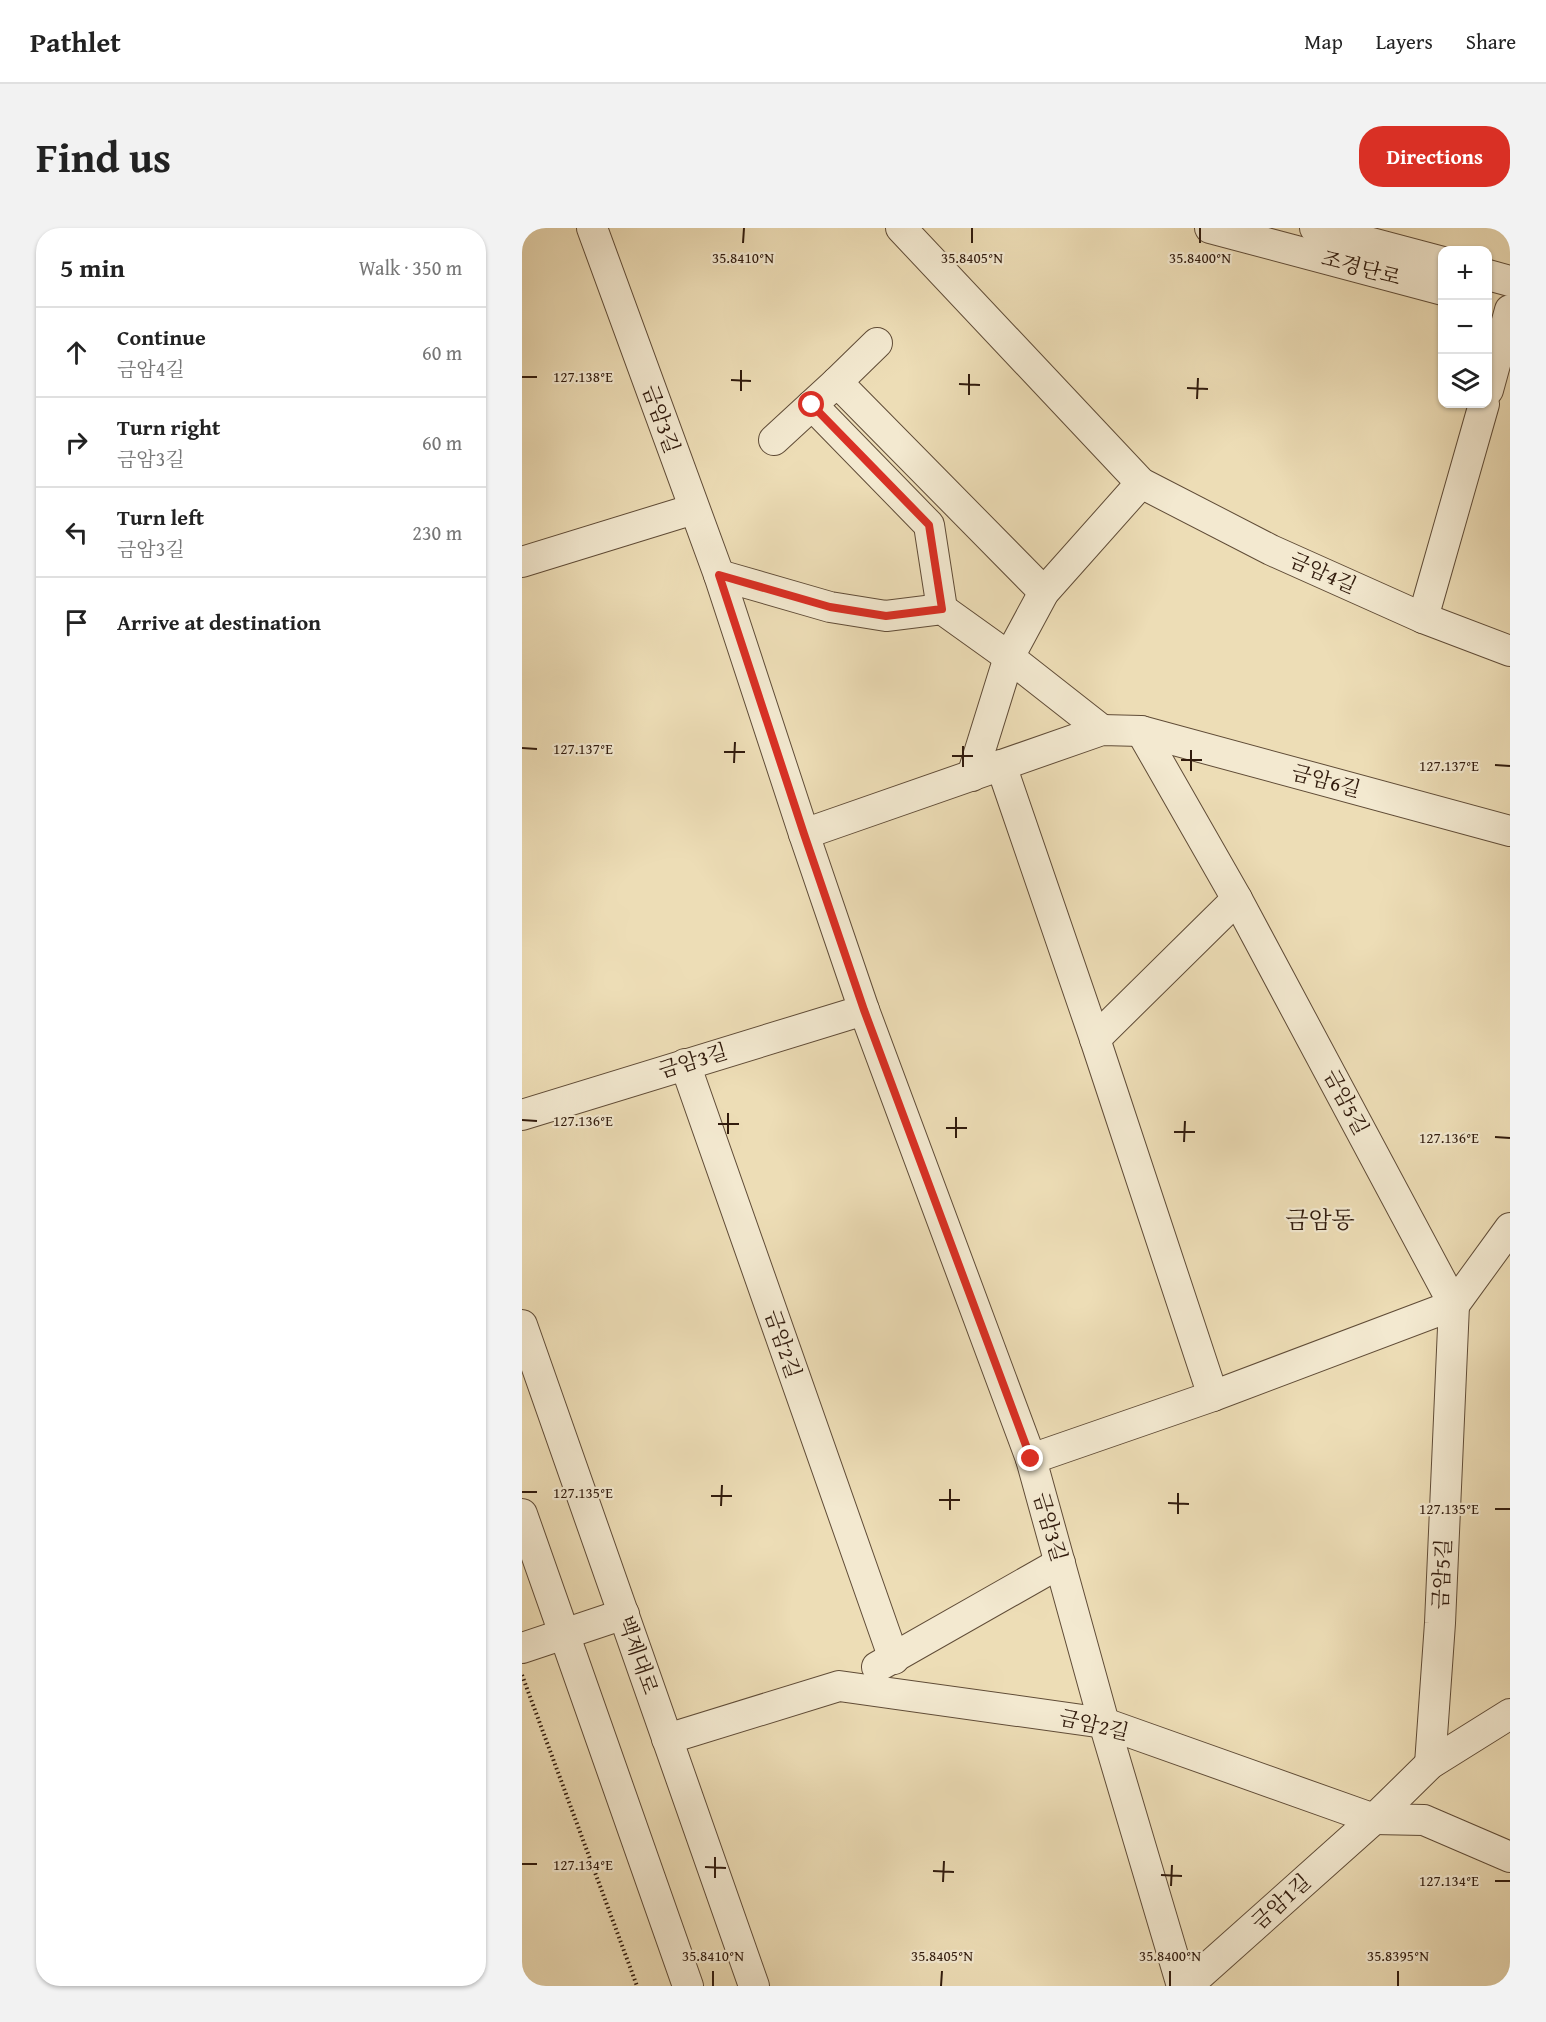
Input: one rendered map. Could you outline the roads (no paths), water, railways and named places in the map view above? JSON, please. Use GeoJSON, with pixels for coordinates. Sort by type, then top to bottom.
{"type":"FeatureCollection","features":[{"type":"Feature","properties":{"kind":"street","name":"금암3길"},"geometry":{"type":"LineString","coordinates":[[592,228],[719,575],[864,1010],[1031,1459],[1104,1723],[1182,1986]]}},
{"type":"Feature","properties":{"kind":"street","name":"금암4길"},"geometry":{"type":"LineString","coordinates":[[901,228],[1141,483],[1270,550],[1423,618],[1510,651]]}},
{"type":"Feature","properties":{"kind":"street","name":"조경단로"},"geometry":{"type":"LineString","coordinates":[[1210,228],[1438,289]]}},
{"type":"Feature","properties":{"kind":"street","name":"조경단로"},"geometry":{"type":"LineString","coordinates":[[1315,228],[1438,261]]}},
{"type":"Feature","properties":{"kind":"street"},"geometry":{"type":"LineString","coordinates":[[1492,276],[1510,281]]}},
{"type":"Feature","properties":{"kind":"street"},"geometry":{"type":"LineString","coordinates":[[1492,303],[1510,309],[1492,375]]}},
{"type":"Feature","properties":{"kind":"street"},"geometry":{"type":"LineString","coordinates":[[774,440],[877,343]]}},
{"type":"Feature","properties":{"kind":"street"},"geometry":{"type":"LineString","coordinates":[[837,382],[1044,592]]}},
{"type":"Feature","properties":{"kind":"street"},"geometry":{"type":"LineString","coordinates":[[812,405],[929,525],[942,609]]}},
{"type":"Feature","properties":{"kind":"street"},"geometry":{"type":"LineString","coordinates":[[1423,618],[1483,408]]}},
{"type":"Feature","properties":{"kind":"street"},"geometry":{"type":"LineString","coordinates":[[972,776],[1009,657],[1044,592],[1141,483]]}},
{"type":"Feature","properties":{"kind":"street"},"geometry":{"type":"LineString","coordinates":[[522,562],[694,509]]}},
{"type":"Feature","properties":{"kind":"street"},"geometry":{"type":"LineString","coordinates":[[719,575],[830,607],[886,616],[942,609],[1009,657],[1102,730]]}},
{"type":"Feature","properties":{"kind":"street","name":"금암6길"},"geometry":{"type":"LineString","coordinates":[[804,834],[1102,730],[1141,731],[1510,831]]}},
{"type":"Feature","properties":{"kind":"street"},"geometry":{"type":"LineString","coordinates":[[1095,1039],[1237,899],[1141,731]]}},
{"type":"Feature","properties":{"kind":"street"},"geometry":{"type":"LineString","coordinates":[[1000,765],[1095,1039],[1213,1396]]}},
{"type":"Feature","properties":{"kind":"street","name":"금암5길"},"geometry":{"type":"LineString","coordinates":[[1237,899],[1454,1305],[1440,1623],[1430,1764]]}},
{"type":"Feature","properties":{"kind":"street","name":"금암3길"},"geometry":{"type":"LineString","coordinates":[[522,1115],[864,1010]]}},
{"type":"Feature","properties":{"kind":"street","name":"금암2길"},"geometry":{"type":"LineString","coordinates":[[685,1064],[894,1659]]}},
{"type":"Feature","properties":{"kind":"street"},"geometry":{"type":"LineString","coordinates":[[1031,1459],[1213,1396],[1454,1305],[1510,1228]]}},
{"type":"Feature","properties":{"kind":"street","name":"백제대로"},"geometry":{"type":"LineString","coordinates":[[522,1325],[754,1986]]}},
{"type":"Feature","properties":{"kind":"street"},"geometry":{"type":"LineString","coordinates":[[522,1514],[688,1986]]}},
{"type":"Feature","properties":{"kind":"street"},"geometry":{"type":"LineString","coordinates":[[839,1686],[894,1659],[1060,1563]]}},
{"type":"Feature","properties":{"kind":"street"},"geometry":{"type":"LineString","coordinates":[[522,1648],[624,1614]]}},
{"type":"Feature","properties":{"kind":"street","name":"금암2길"},"geometry":{"type":"LineString","coordinates":[[667,1739],[839,1686],[1104,1723],[1374,1819],[1424,1820],[1510,1857]]}},
{"type":"Feature","properties":{"kind":"street"},"geometry":{"type":"LineString","coordinates":[[1374,1819],[1430,1764],[1510,1714]]}},
{"type":"Feature","properties":{"kind":"street","name":"금암1길"},"geometry":{"type":"LineString","coordinates":[[1187,1986],[1374,1819]]}},
{"type":"Feature","properties":{"kind":"district","name":"금암동"},"geometry":{"type":"Point","coordinates":[1320,1220]}}]}
